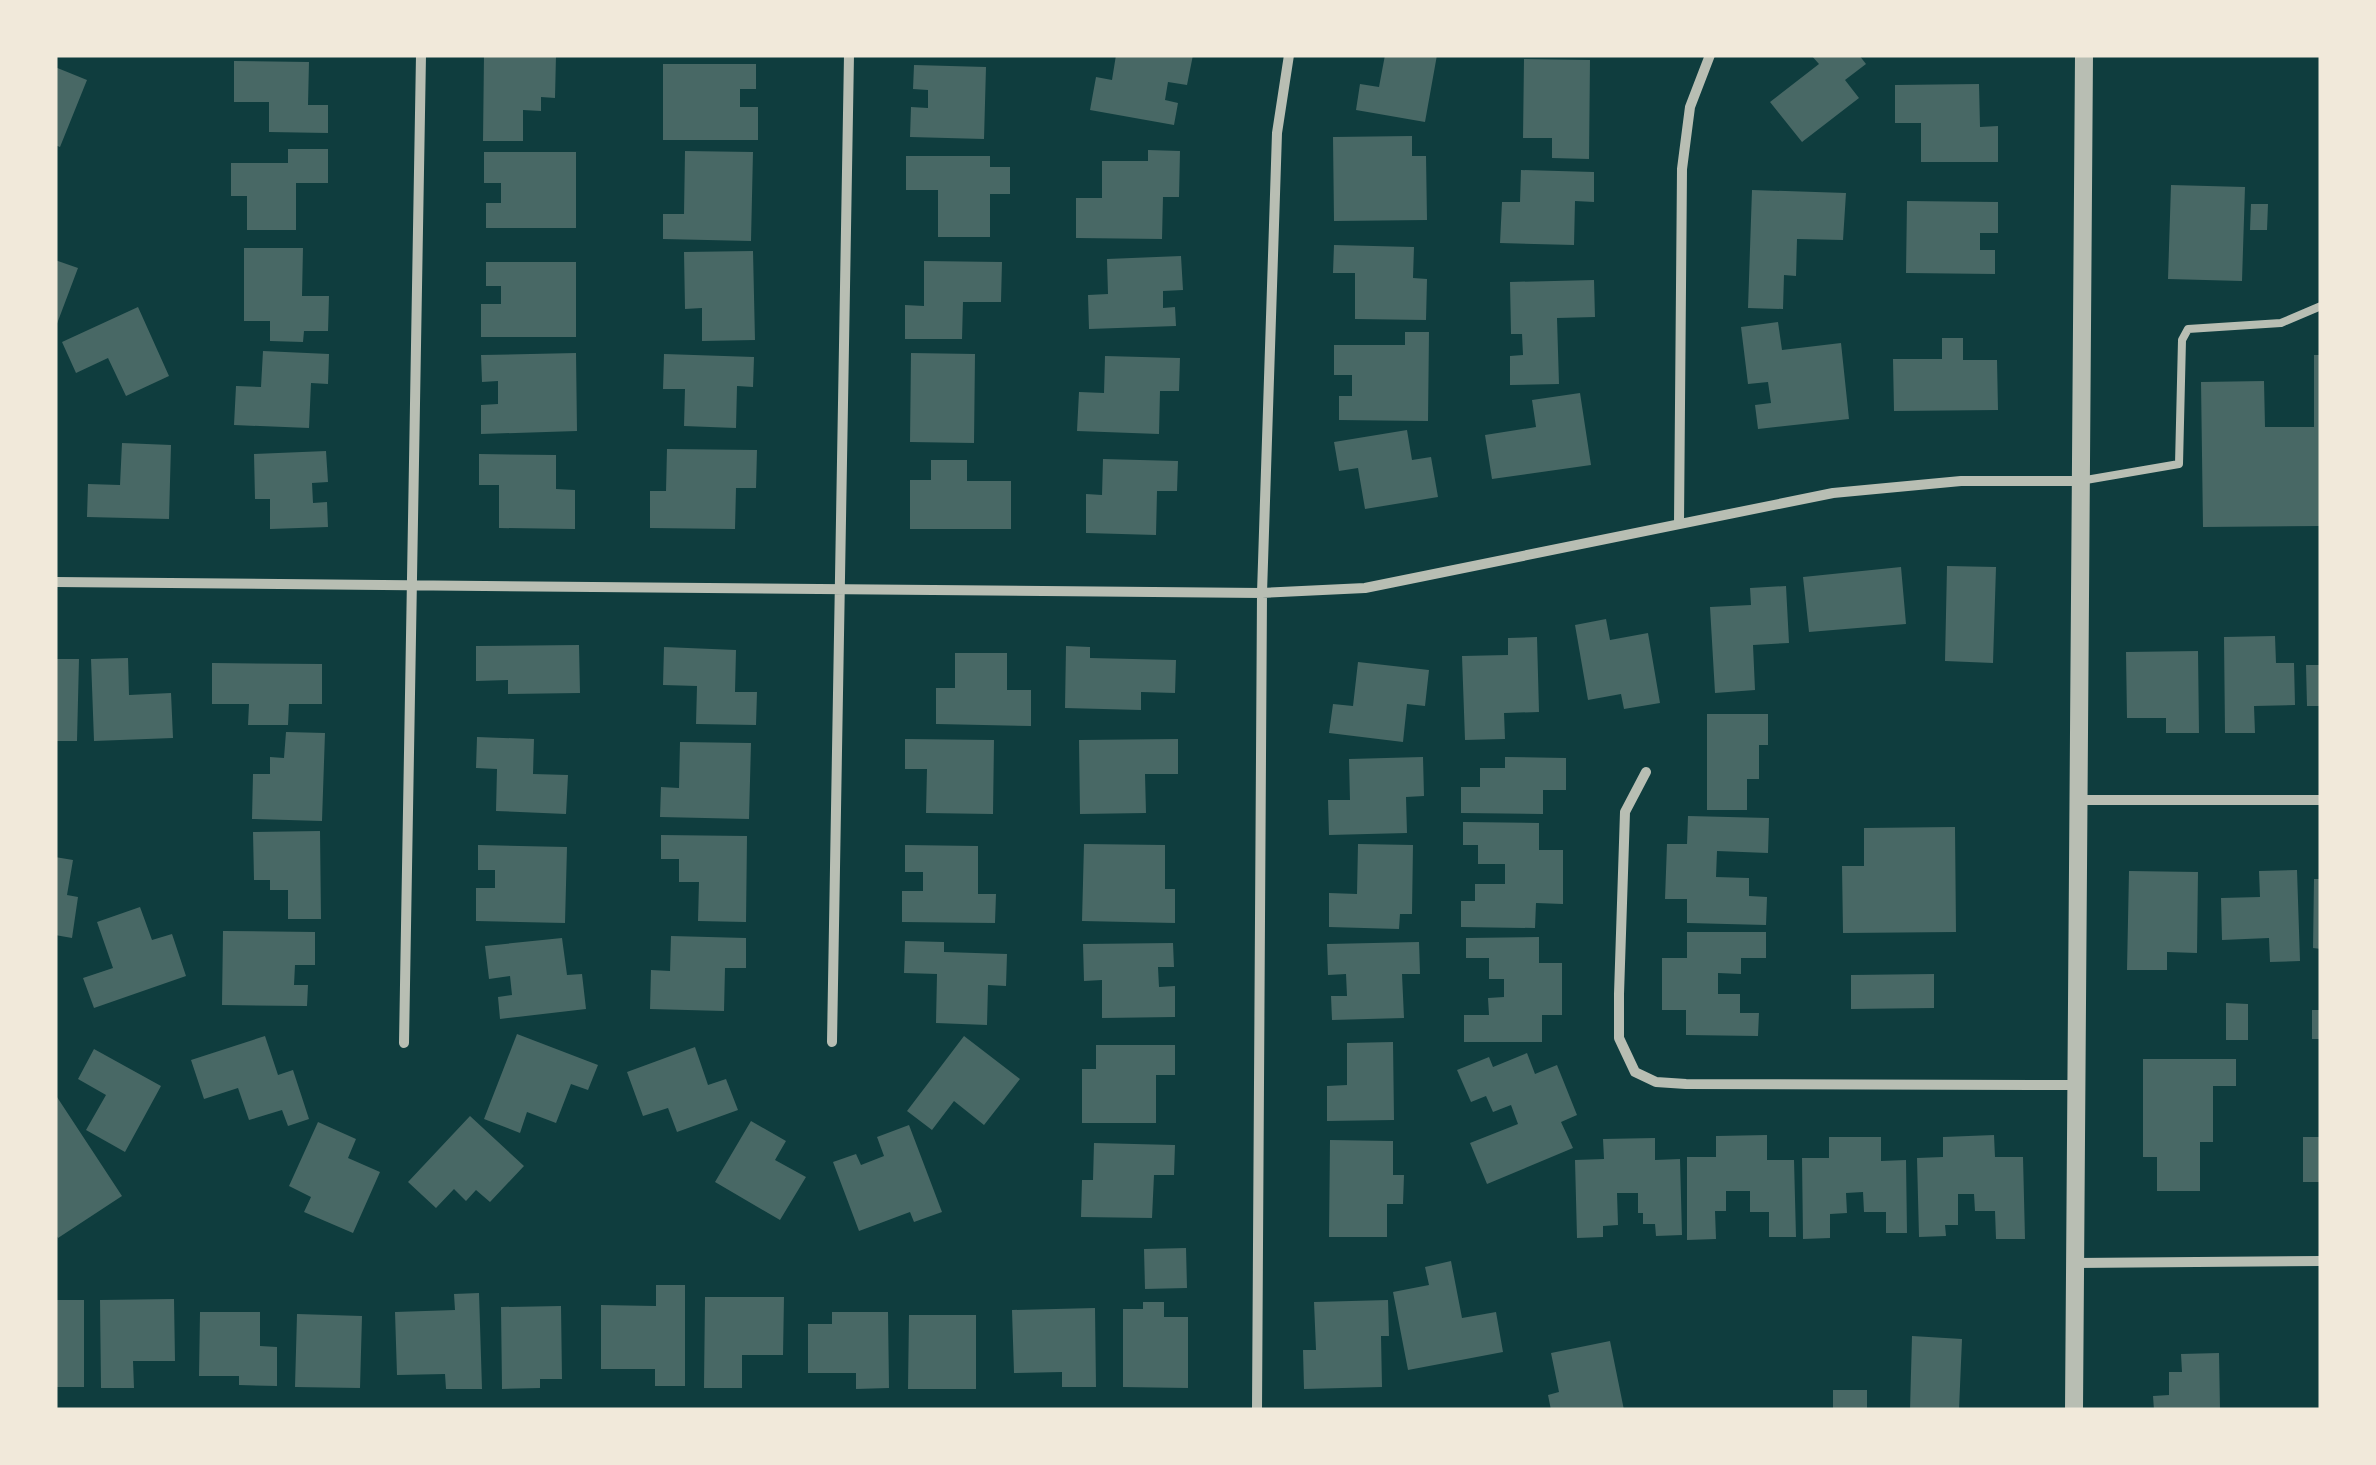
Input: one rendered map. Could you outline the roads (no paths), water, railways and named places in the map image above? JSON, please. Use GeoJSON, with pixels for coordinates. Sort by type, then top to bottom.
{"type":"FeatureCollection","features":[{"type":"Feature","properties":{"kind":"street"},"geometry":{"type":"LineString","coordinates":[[404,1043],[420,55]]}},
{"type":"Feature","properties":{"kind":"street"},"geometry":{"type":"LineString","coordinates":[[832,1042],[849,55]]}},
{"type":"Feature","properties":{"kind":"street"},"geometry":{"type":"LineString","coordinates":[[1257,1410],[1262,592],[1277,132],[1289,55]]}},
{"type":"Feature","properties":{"kind":"street"},"geometry":{"type":"LineString","coordinates":[[1679,523],[1682,169],[1690,107],[1710,55]]}},
{"type":"Feature","properties":{"kind":"street"},"geometry":{"type":"LineString","coordinates":[[2074,1410],[2082,800],[2084,55]]}},
{"type":"Feature","properties":{"kind":"street"},"geometry":{"type":"LineString","coordinates":[[55,582],[1262,592],[1364,588],[1832,492],[1961,481],[2080,481]]}},
{"type":"Feature","properties":{"kind":"street"},"geometry":{"type":"LineString","coordinates":[[1646,772],[1626,812],[1620,957],[1619,1038],[1636,1072],[1656,1082],[1686,1084],[2076,1085]]}},
{"type":"Feature","properties":{"kind":"street"},"geometry":{"type":"LineString","coordinates":[[2082,800],[2321,800]]}},
{"type":"Feature","properties":{"kind":"street"},"geometry":{"type":"LineString","coordinates":[[2076,1263],[2321,1261]]}},
{"type":"Feature","properties":{"kind":"lane"},"geometry":{"type":"LineString","coordinates":[[2080,481],[2179,464],[2182,340],[2188,330],[2281,323],[2321,306]]}}]}
